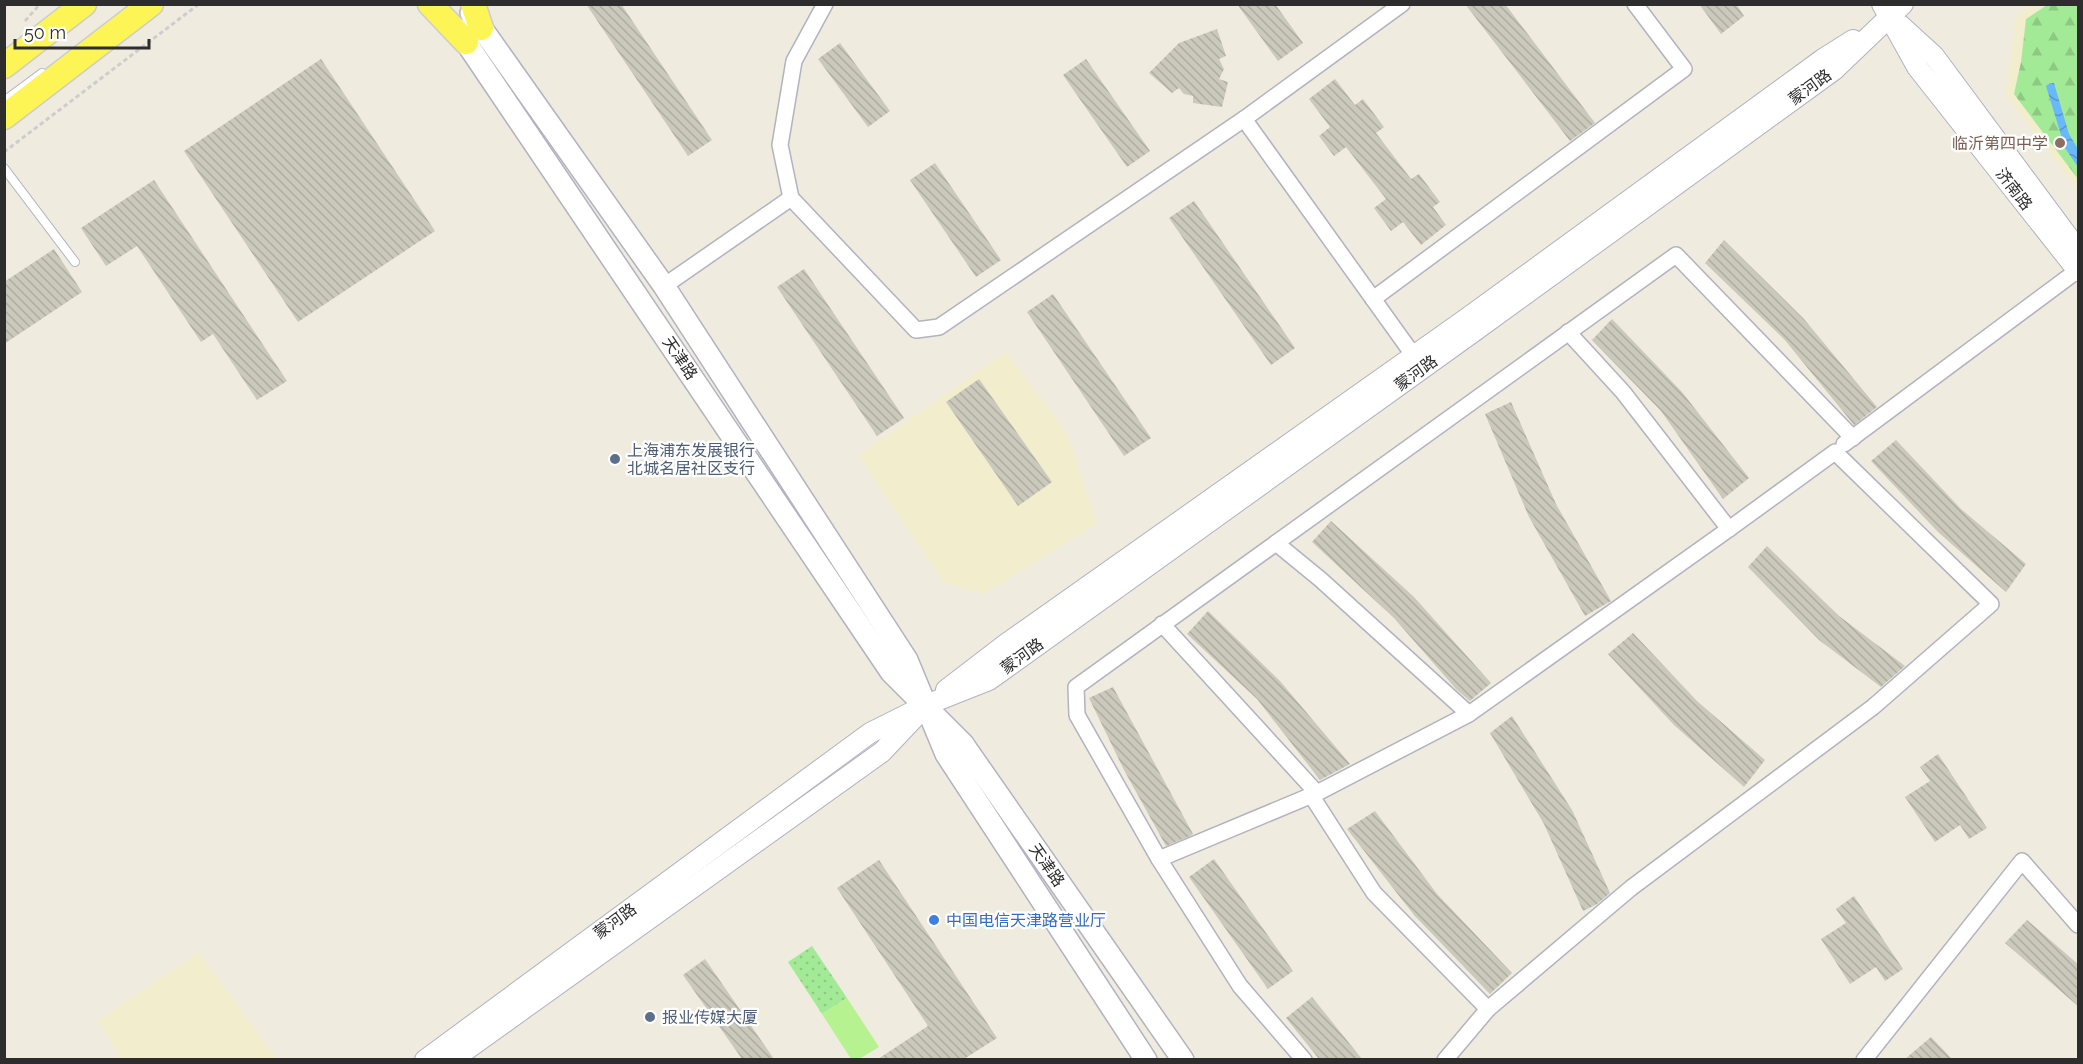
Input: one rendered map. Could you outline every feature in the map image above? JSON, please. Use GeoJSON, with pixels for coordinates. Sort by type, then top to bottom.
{"type":"FeatureCollection","features":[{"type":"Feature","properties":{"kind":"main road"},"geometry":{"type":"LineString","coordinates":[[4,66],[84,4]]}},
{"type":"Feature","properties":{"kind":"main road"},"geometry":{"type":"LineString","coordinates":[[4,117],[151,4]]}},
{"type":"Feature","properties":{"kind":"main road"},"geometry":{"type":"LineString","coordinates":[[430,4],[474,35]]}},
{"type":"Feature","properties":{"kind":"main road","name":"天津路"},"geometry":{"type":"LineString","coordinates":[[441,4],[474,35],[664,286],[907,660],[946,754],[1146,1059]]}},
{"type":"Feature","properties":{"kind":"main road","name":"天津路"},"geometry":{"type":"LineString","coordinates":[[465,4],[474,35],[891,672],[963,744],[1183,1059]]}},
{"type":"Feature","properties":{"kind":"main road"},"geometry":{"type":"LineString","coordinates":[[472,4],[474,35]]}},
{"type":"Feature","properties":{"kind":"street"},"geometry":{"type":"LineString","coordinates":[[825,4],[794,62],[780,145],[791,198],[916,330],[939,327],[1244,119],[1402,4]]}},
{"type":"Feature","properties":{"kind":"street"},"geometry":{"type":"LineString","coordinates":[[1373,299],[1684,69],[1635,4]]}},
{"type":"Feature","properties":{"kind":"street","name":"蒙河路"},"geometry":{"type":"LineString","coordinates":[[452,1059],[882,752],[926,705],[1006,644],[1414,356],[1823,59],[1889,7],[1921,4]]}},
{"type":"Feature","properties":{"kind":"street","name":"蒙河路"},"geometry":{"type":"LineString","coordinates":[[425,1059],[870,733],[926,705],[989,680],[1486,323],[1834,70],[1889,7]]}},
{"type":"Feature","properties":{"kind":"street","name":"济南路"},"geometry":{"type":"LineString","coordinates":[[1889,7],[1934,56],[2079,250]]}},
{"type":"Feature","properties":{"kind":"street","name":"济南路"},"geometry":{"type":"LineString","coordinates":[[1889,7],[1917,66],[2078,271]]}},
{"type":"Feature","properties":{"kind":"street"},"geometry":{"type":"LineString","coordinates":[[1244,119],[1414,356]]}},
{"type":"Feature","properties":{"kind":"street"},"geometry":{"type":"LineString","coordinates":[[664,286],[791,198]]}},
{"type":"Feature","properties":{"kind":"street"},"geometry":{"type":"LineString","coordinates":[[1304,1059],[1240,986],[1159,859],[1077,715],[1076,687],[1676,255],[1852,438]]}},
{"type":"Feature","properties":{"kind":"street"},"geometry":{"type":"LineString","coordinates":[[1159,859],[1314,794],[1469,714],[1835,452],[2078,271]]}},
{"type":"Feature","properties":{"kind":"street"},"geometry":{"type":"LineString","coordinates":[[1568,332],[1623,392],[1729,529]]}},
{"type":"Feature","properties":{"kind":"street"},"geometry":{"type":"LineString","coordinates":[[1445,1059],[1488,1009],[1631,888],[1873,707],[1991,604],[1835,452]]}},
{"type":"Feature","properties":{"kind":"street"},"geometry":{"type":"LineString","coordinates":[[1276,543],[1320,579],[1469,714]]}},
{"type":"Feature","properties":{"kind":"street"},"geometry":{"type":"LineString","coordinates":[[1162,624],[1314,794],[1374,893],[1488,1009]]}},
{"type":"Feature","properties":{"kind":"street"},"geometry":{"type":"LineString","coordinates":[[1864,1059],[2022,861],[2079,925]]}},
{"type":"Feature","properties":{"kind":"lane"},"geometry":{"type":"LineString","coordinates":[[4,101],[50,67]]}},
{"type":"Feature","properties":{"kind":"lane"},"geometry":{"type":"LineString","coordinates":[[4,168],[75,262]]}},
{"type":"Feature","properties":{"kind":"path"},"geometry":{"type":"LineString","coordinates":[[4,152],[199,4]]}},
{"type":"Feature","properties":{"kind":"shaded area","name":"临沂第四中学"},"geometry":{"type":"Polygon","coordinates":[[[2030,5],[2078,5],[2078,190],[2005,95],[2017,13],[2030,5]]]}},
{"type":"Feature","properties":{"kind":"shaded area"},"geometry":{"type":"Polygon","coordinates":[[[1006,352],[1068,435],[1097,524],[983,594],[943,582],[858,455],[1006,352]]]}},
{"type":"Feature","properties":{"kind":"shaded area"},"geometry":{"type":"Polygon","coordinates":[[[199,952],[277,1059],[122,1059],[97,1021],[199,952]]]}},
{"type":"Feature","properties":{"kind":"green space","name":"临沂第四中学"},"geometry":{"type":"Polygon","coordinates":[[[2047,5],[2078,5],[2078,179],[2014,94],[2021,62],[2026,19],[2047,5]]]}},
{"type":"Feature","properties":{"kind":"green space"},"geometry":{"type":"Polygon","coordinates":[[[812,946],[847,998],[822,1014],[788,962],[812,946]]]}},
{"type":"Feature","properties":{"kind":"green space"},"geometry":{"type":"Polygon","coordinates":[[[847,998],[879,1047],[859,1059],[851,1059],[822,1014],[847,998]]]}},
{"type":"Feature","properties":{"kind":"water"},"geometry":{"type":"Polygon","coordinates":[[[2054,83],[2069,134],[2078,149],[2078,167],[2065,148],[2046,86],[2054,83]]]}},
{"type":"Feature","properties":{"kind":"building"},"geometry":{"type":"Polygon","coordinates":[[[586,4],[621,4],[712,140],[688,156],[586,4]]]}},
{"type":"Feature","properties":{"kind":"building"},"geometry":{"type":"Polygon","coordinates":[[[1237,4],[1275,4],[1303,43],[1278,61],[1237,4]]]}},
{"type":"Feature","properties":{"kind":"building"},"geometry":{"type":"Polygon","coordinates":[[[1465,4],[1505,4],[1595,123],[1570,141],[1465,4]]]}},
{"type":"Feature","properties":{"kind":"building"},"geometry":{"type":"Polygon","coordinates":[[[1699,4],[1736,4],[1744,16],[1721,34],[1699,4]]]}},
{"type":"Feature","properties":{"kind":"building"},"geometry":{"type":"Polygon","coordinates":[[[1217,29],[1226,56],[1219,59],[1224,69],[1219,79],[1228,82],[1222,107],[1193,103],[1193,96],[1184,94],[1179,88],[1172,93],[1149,73],[1179,43],[1217,29]]]}},
{"type":"Feature","properties":{"kind":"building"},"geometry":{"type":"Polygon","coordinates":[[[840,43],[890,111],[868,127],[818,59],[840,43]]]}},
{"type":"Feature","properties":{"kind":"building"},"geometry":{"type":"Polygon","coordinates":[[[321,59],[435,231],[298,322],[184,151],[321,59]]]}},
{"type":"Feature","properties":{"kind":"building"},"geometry":{"type":"Polygon","coordinates":[[[1086,59],[1150,151],[1127,167],[1063,75],[1086,59]]]}},
{"type":"Feature","properties":{"kind":"building"},"geometry":{"type":"Polygon","coordinates":[[[1335,79],[1355,105],[1363,99],[1384,127],[1376,133],[1411,179],[1419,174],[1440,202],[1433,207],[1446,225],[1421,245],[1403,222],[1391,231],[1374,208],[1386,199],[1346,147],[1334,156],[1319,136],[1330,127],[1309,99],[1335,79]]]}},
{"type":"Feature","properties":{"kind":"building"},"geometry":{"type":"Polygon","coordinates":[[[935,163],[1001,260],[976,277],[910,180],[935,163]]]}},
{"type":"Feature","properties":{"kind":"building"},"geometry":{"type":"Polygon","coordinates":[[[154,180],[287,381],[257,400],[213,334],[201,342],[137,246],[106,266],[81,228],[154,180]]]}},
{"type":"Feature","properties":{"kind":"building"},"geometry":{"type":"Polygon","coordinates":[[[1194,201],[1295,348],[1271,365],[1169,218],[1194,201]]]}},
{"type":"Feature","properties":{"kind":"building"},"geometry":{"type":"Polygon","coordinates":[[[1724,240],[1804,319],[1877,407],[1854,425],[1784,339],[1705,263],[1724,240]]]}},
{"type":"Feature","properties":{"kind":"building"},"geometry":{"type":"Polygon","coordinates":[[[54,249],[82,292],[4,344],[4,282],[54,249]]]}},
{"type":"Feature","properties":{"kind":"building"},"geometry":{"type":"Polygon","coordinates":[[[804,269],[904,418],[877,436],[777,287],[804,269]]]}},
{"type":"Feature","properties":{"kind":"building"},"geometry":{"type":"Polygon","coordinates":[[[1053,294],[1151,438],[1124,456],[1027,312],[1053,294]]]}},
{"type":"Feature","properties":{"kind":"building"},"geometry":{"type":"Polygon","coordinates":[[[1612,319],[1682,392],[1749,478],[1723,499],[1661,411],[1592,340],[1612,319]]]}},
{"type":"Feature","properties":{"kind":"building"},"geometry":{"type":"Polygon","coordinates":[[[979,379],[1052,482],[1018,506],[946,402],[979,379]]]}},
{"type":"Feature","properties":{"kind":"building"},"geometry":{"type":"Polygon","coordinates":[[[1511,402],[1556,504],[1611,601],[1585,616],[1529,517],[1485,414],[1511,402]]]}},
{"type":"Feature","properties":{"kind":"building"},"geometry":{"type":"Polygon","coordinates":[[[1896,440],[1961,509],[2026,564],[2006,592],[1938,532],[1871,461],[1896,440]]]}},
{"type":"Feature","properties":{"kind":"building"},"geometry":{"type":"Polygon","coordinates":[[[1331,521],[1414,597],[1491,683],[1470,701],[1456,689],[1394,618],[1312,542],[1331,521]]]}},
{"type":"Feature","properties":{"kind":"building"},"geometry":{"type":"Polygon","coordinates":[[[1767,546],[1839,616],[1905,666],[1881,687],[1819,640],[1748,567],[1767,546]]]}},
{"type":"Feature","properties":{"kind":"building"},"geometry":{"type":"Polygon","coordinates":[[[1208,611],[1280,681],[1350,764],[1320,780],[1257,699],[1187,634],[1208,611]]]}},
{"type":"Feature","properties":{"kind":"building"},"geometry":{"type":"Polygon","coordinates":[[[1633,633],[1697,701],[1765,760],[1744,787],[1674,725],[1608,654],[1633,633]]]}},
{"type":"Feature","properties":{"kind":"building"},"geometry":{"type":"Polygon","coordinates":[[[1113,687],[1193,834],[1190,836],[1166,846],[1124,770],[1089,698],[1113,687]]]}},
{"type":"Feature","properties":{"kind":"building"},"geometry":{"type":"Polygon","coordinates":[[[1512,716],[1572,810],[1610,893],[1597,904],[1583,911],[1544,824],[1490,733],[1512,716]]]}},
{"type":"Feature","properties":{"kind":"building"},"geometry":{"type":"Polygon","coordinates":[[[1938,754],[1987,828],[1969,839],[1960,825],[1935,842],[1905,797],[1930,781],[1920,767],[1938,754]]]}},
{"type":"Feature","properties":{"kind":"building"},"geometry":{"type":"Polygon","coordinates":[[[1375,811],[1437,894],[1512,973],[1490,994],[1414,915],[1347,829],[1375,811]]]}},
{"type":"Feature","properties":{"kind":"building"},"geometry":{"type":"Polygon","coordinates":[[[1214,859],[1293,971],[1268,989],[1189,877],[1214,859]]]}},
{"type":"Feature","properties":{"kind":"building"},"geometry":{"type":"Polygon","coordinates":[[[879,860],[997,1038],[964,1059],[878,1059],[928,1026],[837,888],[879,860]]]}},
{"type":"Feature","properties":{"kind":"building"},"geometry":{"type":"Polygon","coordinates":[[[1854,896],[1903,969],[1885,981],[1876,967],[1850,984],[1821,939],[1846,923],[1836,909],[1854,896]]]}},
{"type":"Feature","properties":{"kind":"building"},"geometry":{"type":"Polygon","coordinates":[[[2027,920],[2079,965],[2079,1007],[2005,943],[2027,920]]]}},
{"type":"Feature","properties":{"kind":"building"},"geometry":{"type":"Polygon","coordinates":[[[705,959],[774,1059],[742,1059],[683,975],[705,959]]]}},
{"type":"Feature","properties":{"kind":"building"},"geometry":{"type":"Polygon","coordinates":[[[1312,997],[1362,1059],[1319,1059],[1286,1018],[1312,997]]]}},
{"type":"Feature","properties":{"kind":"building"},"geometry":{"type":"Polygon","coordinates":[[[1931,1037],[1952,1059],[1905,1059],[1931,1037]]]}},
{"type":"Feature","properties":{"kind":"place","name":"临沂第四中学"},"geometry":{"type":"Point","coordinates":[2060,143]}},
{"type":"Feature","properties":{"kind":"place","name":"上海浦东发展银行 北城名居社区支行"},"geometry":{"type":"Point","coordinates":[615,459]}},
{"type":"Feature","properties":{"kind":"place","name":"中国电信天津路营业厅"},"geometry":{"type":"Point","coordinates":[934,920]}},
{"type":"Feature","properties":{"kind":"place","name":"报业传媒大厦"},"geometry":{"type":"Point","coordinates":[650,1017]}}]}
